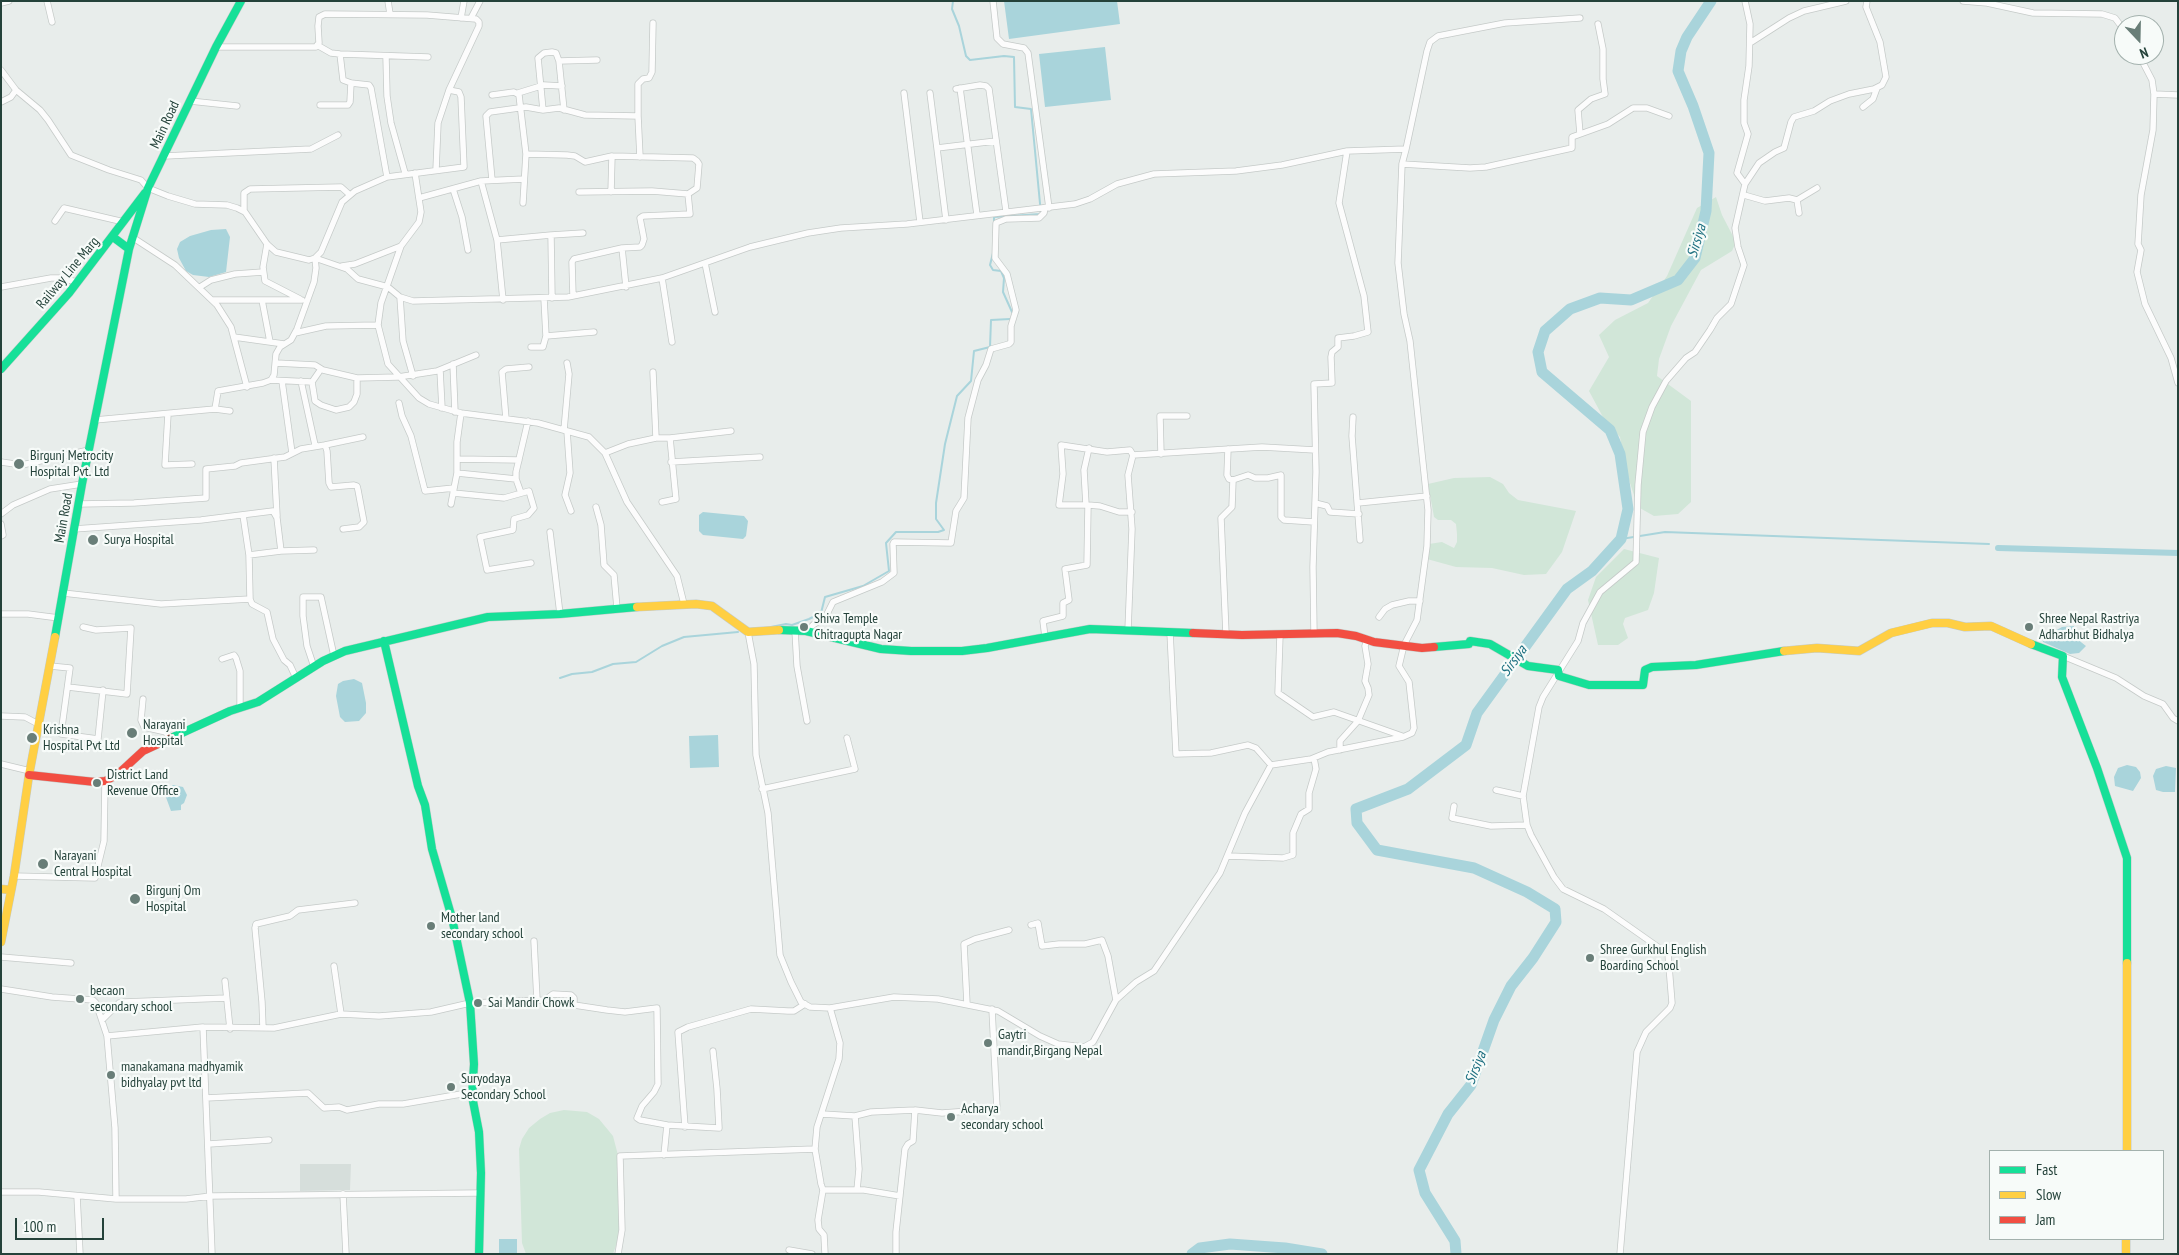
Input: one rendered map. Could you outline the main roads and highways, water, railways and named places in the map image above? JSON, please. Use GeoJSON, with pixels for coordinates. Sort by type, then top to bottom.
{"type":"FeatureCollection","features":[{"type":"Feature","properties":{"kind":"water"},"geometry":{"type":"Polygon","coordinates":[[[1004,1],[1117,1],[1120,24],[1009,39],[1004,1]]]}},
{"type":"Feature","properties":{"kind":"water"},"geometry":{"type":"Polygon","coordinates":[[[1105,47],[1111,100],[1045,107],[1039,54],[1105,47]]]}},
{"type":"Feature","properties":{"kind":"water"},"geometry":{"type":"Polygon","coordinates":[[[226,229],[230,237],[226,272],[209,277],[193,275],[186,271],[179,258],[177,249],[180,242],[190,236],[211,230],[226,229]]]}},
{"type":"Feature","properties":{"kind":"water"},"geometry":{"type":"Polygon","coordinates":[[[703,512],[744,516],[748,521],[746,536],[743,539],[703,535],[699,531],[699,515],[703,512]]]}},
{"type":"Feature","properties":{"kind":"water"},"geometry":{"type":"Polygon","coordinates":[[[2074,626],[2077,639],[2086,646],[2079,653],[2070,654],[2043,642],[2042,635],[2045,632],[2053,632],[2062,627],[2074,626]]]}},
{"type":"Feature","properties":{"kind":"water"},"geometry":{"type":"Polygon","coordinates":[[[354,679],[362,683],[366,713],[359,721],[345,722],[340,717],[336,696],[338,684],[354,679]]]}},
{"type":"Feature","properties":{"kind":"water"},"geometry":{"type":"Polygon","coordinates":[[[718,735],[719,767],[690,768],[689,736],[718,735]]]}},
{"type":"Feature","properties":{"kind":"water"},"geometry":{"type":"Polygon","coordinates":[[[2127,765],[2136,767],[2140,772],[2141,778],[2133,791],[2115,786],[2114,777],[2118,768],[2127,765]]]}},
{"type":"Feature","properties":{"kind":"water"},"geometry":{"type":"Polygon","coordinates":[[[2166,766],[2176,768],[2175,792],[2156,790],[2153,776],[2156,769],[2166,766]]]}},
{"type":"Feature","properties":{"kind":"water"},"geometry":{"type":"Polygon","coordinates":[[[173,785],[183,787],[187,795],[184,803],[181,805],[181,810],[171,811],[164,792],[173,785]]]}},
{"type":"Feature","properties":{"kind":"water"},"geometry":{"type":"Polygon","coordinates":[[[499,1239],[517,1239],[517,1254],[499,1254],[499,1239]]]}},
{"type":"Feature","properties":{"kind":"waterway"},"geometry":{"type":"LineString","coordinates":[[953,1],[952,9],[959,26],[966,56],[970,60],[1004,56],[1014,57],[1015,107],[1031,109],[1041,214],[994,217],[994,224]]}},
{"type":"Feature","properties":{"kind":"waterway","name":"Sirsiya"},"geometry":{"type":"LineString","coordinates":[[1456,1254],[1455,1241],[1425,1193],[1419,1170],[1448,1114],[1471,1085],[1494,1020],[1511,986],[1533,958],[1556,922],[1555,909],[1527,892],[1474,868],[1377,850],[1357,823],[1356,809],[1408,789],[1466,745],[1477,713],[1567,589],[1592,571],[1621,539],[1628,509],[1620,454],[1610,430],[1542,372],[1538,352],[1545,331],[1570,309],[1600,298],[1631,300],[1678,280],[1695,258],[1706,211],[1709,153],[1693,106],[1678,71],[1681,51],[1687,37],[1711,1]]}},
{"type":"Feature","properties":{"kind":"waterway"},"geometry":{"type":"LineString","coordinates":[[993,253],[990,265],[993,270],[1001,271],[1004,278],[1003,292],[1012,312]]}},
{"type":"Feature","properties":{"kind":"waterway"},"geometry":{"type":"LineString","coordinates":[[771,627],[786,624],[792,625],[809,619],[821,613],[825,597],[863,586],[889,571],[886,543],[896,532],[938,532],[944,530],[936,519],[936,503],[945,444],[957,396],[971,381],[974,351],[990,347],[991,320],[1010,319]]}},
{"type":"Feature","properties":{"kind":"waterway"},"geometry":{"type":"LineString","coordinates":[[1621,539],[1665,532],[1989,544]]}},
{"type":"Feature","properties":{"kind":"waterway"},"geometry":{"type":"LineString","coordinates":[[1998,548],[2178,553]]}},
{"type":"Feature","properties":{"kind":"waterway"},"geometry":{"type":"LineString","coordinates":[[560,678],[572,674],[592,672],[613,664],[636,662],[662,646],[684,637],[738,632]]}},
{"type":"Feature","properties":{"kind":"waterway","name":"Sirsiya"},"geometry":{"type":"LineString","coordinates":[[1192,1254],[1200,1248],[1230,1244],[1285,1248],[1322,1254]]}},
{"type":"Feature","properties":{"kind":"place","name":"Birgunj Metrocity Hospital Pvt. Ltd"},"geometry":{"type":"Point","coordinates":[19,464]}},
{"type":"Feature","properties":{"kind":"place","name":"Surya Hospital"},"geometry":{"type":"Point","coordinates":[93,540]}},
{"type":"Feature","properties":{"kind":"place","name":"Shiva Temple Chitragupta Nagar"},"geometry":{"type":"Point","coordinates":[804,627]}},
{"type":"Feature","properties":{"kind":"place","name":"Shree Nepal Rastriya Adharbhut Bidhalya"},"geometry":{"type":"Point","coordinates":[2029,627]}},
{"type":"Feature","properties":{"kind":"place","name":"Narayani Hospital"},"geometry":{"type":"Point","coordinates":[132,733]}},
{"type":"Feature","properties":{"kind":"place","name":"Krishna Hospital Pvt Ltd"},"geometry":{"type":"Point","coordinates":[32,738]}},
{"type":"Feature","properties":{"kind":"place","name":"District Land Revenue Office"},"geometry":{"type":"Point","coordinates":[97,783]}},
{"type":"Feature","properties":{"kind":"place","name":"Narayani Central Hospital"},"geometry":{"type":"Point","coordinates":[43,864]}},
{"type":"Feature","properties":{"kind":"place","name":"Birgunj Om Hospital"},"geometry":{"type":"Point","coordinates":[135,899]}},
{"type":"Feature","properties":{"kind":"place","name":"Mother land secondary school"},"geometry":{"type":"Point","coordinates":[431,926]}},
{"type":"Feature","properties":{"kind":"place","name":"Shree Gurkhul English Boarding School"},"geometry":{"type":"Point","coordinates":[1590,958]}},
{"type":"Feature","properties":{"kind":"place","name":"becaon secondary school"},"geometry":{"type":"Point","coordinates":[80,999]}},
{"type":"Feature","properties":{"kind":"place","name":"Sai Mandir Chowk"},"geometry":{"type":"Point","coordinates":[478,1003]}},
{"type":"Feature","properties":{"kind":"place","name":"Gaytri mandir,Birgang Nepal"},"geometry":{"type":"Point","coordinates":[988,1043]}},
{"type":"Feature","properties":{"kind":"place","name":"manakamana madhyamik bidhyalay pvt ltd"},"geometry":{"type":"Point","coordinates":[111,1075]}},
{"type":"Feature","properties":{"kind":"place","name":"Suryodaya Secondary School"},"geometry":{"type":"Point","coordinates":[451,1087]}},
{"type":"Feature","properties":{"kind":"place","name":"Acharya secondary school"},"geometry":{"type":"Point","coordinates":[951,1117]}}]}
